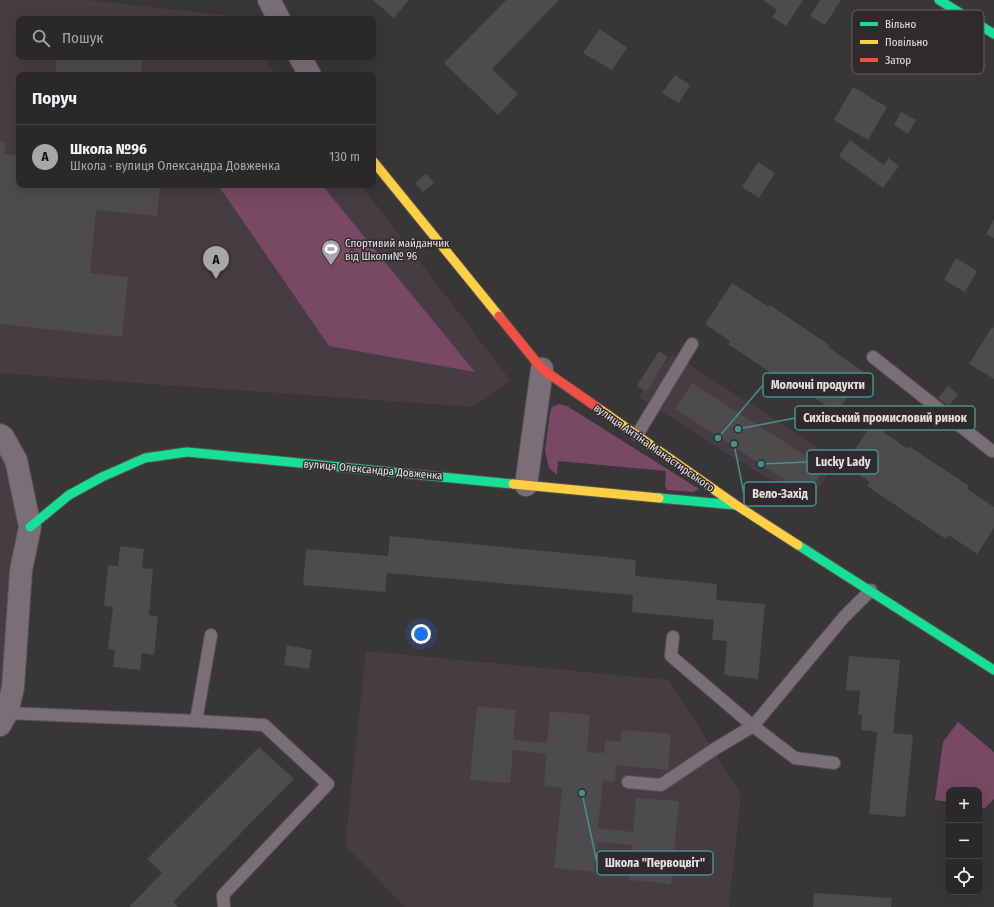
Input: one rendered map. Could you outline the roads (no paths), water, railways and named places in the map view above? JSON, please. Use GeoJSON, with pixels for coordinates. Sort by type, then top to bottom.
{"type":"FeatureCollection","features":[{"type":"Feature","properties":{"kind":"street"},"geometry":{"type":"LineString","coordinates":[[269,0],[277,16]]}},
{"type":"Feature","properties":{"kind":"street"},"geometry":{"type":"LineString","coordinates":[[939,0],[955,10]]}},
{"type":"Feature","properties":{"kind":"street"},"geometry":{"type":"LineString","coordinates":[[984,28],[994,34]]}},
{"type":"Feature","properties":{"kind":"street"},"geometry":{"type":"LineString","coordinates":[[302,60],[308,72]]}},
{"type":"Feature","properties":{"kind":"street","name":"вулиця Антіна Манастирського"},"geometry":{"type":"LineString","coordinates":[[376,165],[542,369],[736,505],[994,670]]}},
{"type":"Feature","properties":{"kind":"street"},"geometry":{"type":"LineString","coordinates":[[526,485],[542,369]]}},
{"type":"Feature","properties":{"kind":"street"},"geometry":{"type":"LineString","coordinates":[[0,435],[3,437],[16,460],[30,527],[21,570],[12,687],[3,719]]}},
{"type":"Feature","properties":{"kind":"street","name":"вулиця Олександра Довженка"},"geometry":{"type":"LineString","coordinates":[[30,527],[69,494],[102,477],[145,458],[188,452],[736,505]]}},
{"type":"Feature","properties":{"kind":"lane"},"geometry":{"type":"LineString","coordinates":[[637,435],[692,344]]}},
{"type":"Feature","properties":{"kind":"lane"},"geometry":{"type":"LineString","coordinates":[[872,357],[993,450]]}},
{"type":"Feature","properties":{"kind":"lane"},"geometry":{"type":"LineString","coordinates":[[628,782],[661,785],[713,750],[753,726],[844,616],[871,590]]}},
{"type":"Feature","properties":{"kind":"lane"},"geometry":{"type":"LineString","coordinates":[[196,721],[211,635]]}},
{"type":"Feature","properties":{"kind":"lane"},"geometry":{"type":"LineString","coordinates":[[673,637],[671,656],[753,726],[795,758],[834,763]]}},
{"type":"Feature","properties":{"kind":"lane"},"geometry":{"type":"LineString","coordinates":[[3,719],[196,721],[264,725],[328,784],[223,895],[224,907]]}},
{"type":"Feature","properties":{"kind":"place","name":"Спортивий майданчик від Школи№ 96"},"geometry":{"type":"Point","coordinates":[331,266]}},
{"type":"Feature","properties":{"kind":"place","name":"Школа №96"},"geometry":{"type":"Point","coordinates":[216,279]}},
{"type":"Feature","properties":{"kind":"place","name":"Сихівський промисловий ринок"},"geometry":{"type":"Point","coordinates":[738,429]}},
{"type":"Feature","properties":{"kind":"place","name":"Молочні продукти"},"geometry":{"type":"Point","coordinates":[718,438]}},
{"type":"Feature","properties":{"kind":"place","name":"Вело-Захід"},"geometry":{"type":"Point","coordinates":[734,444]}},
{"type":"Feature","properties":{"kind":"place","name":"Lucky Lady"},"geometry":{"type":"Point","coordinates":[761,464]}},
{"type":"Feature","properties":{"kind":"place","name":"Школа \"Первоцвіт\""},"geometry":{"type":"Point","coordinates":[582,793]}}]}
